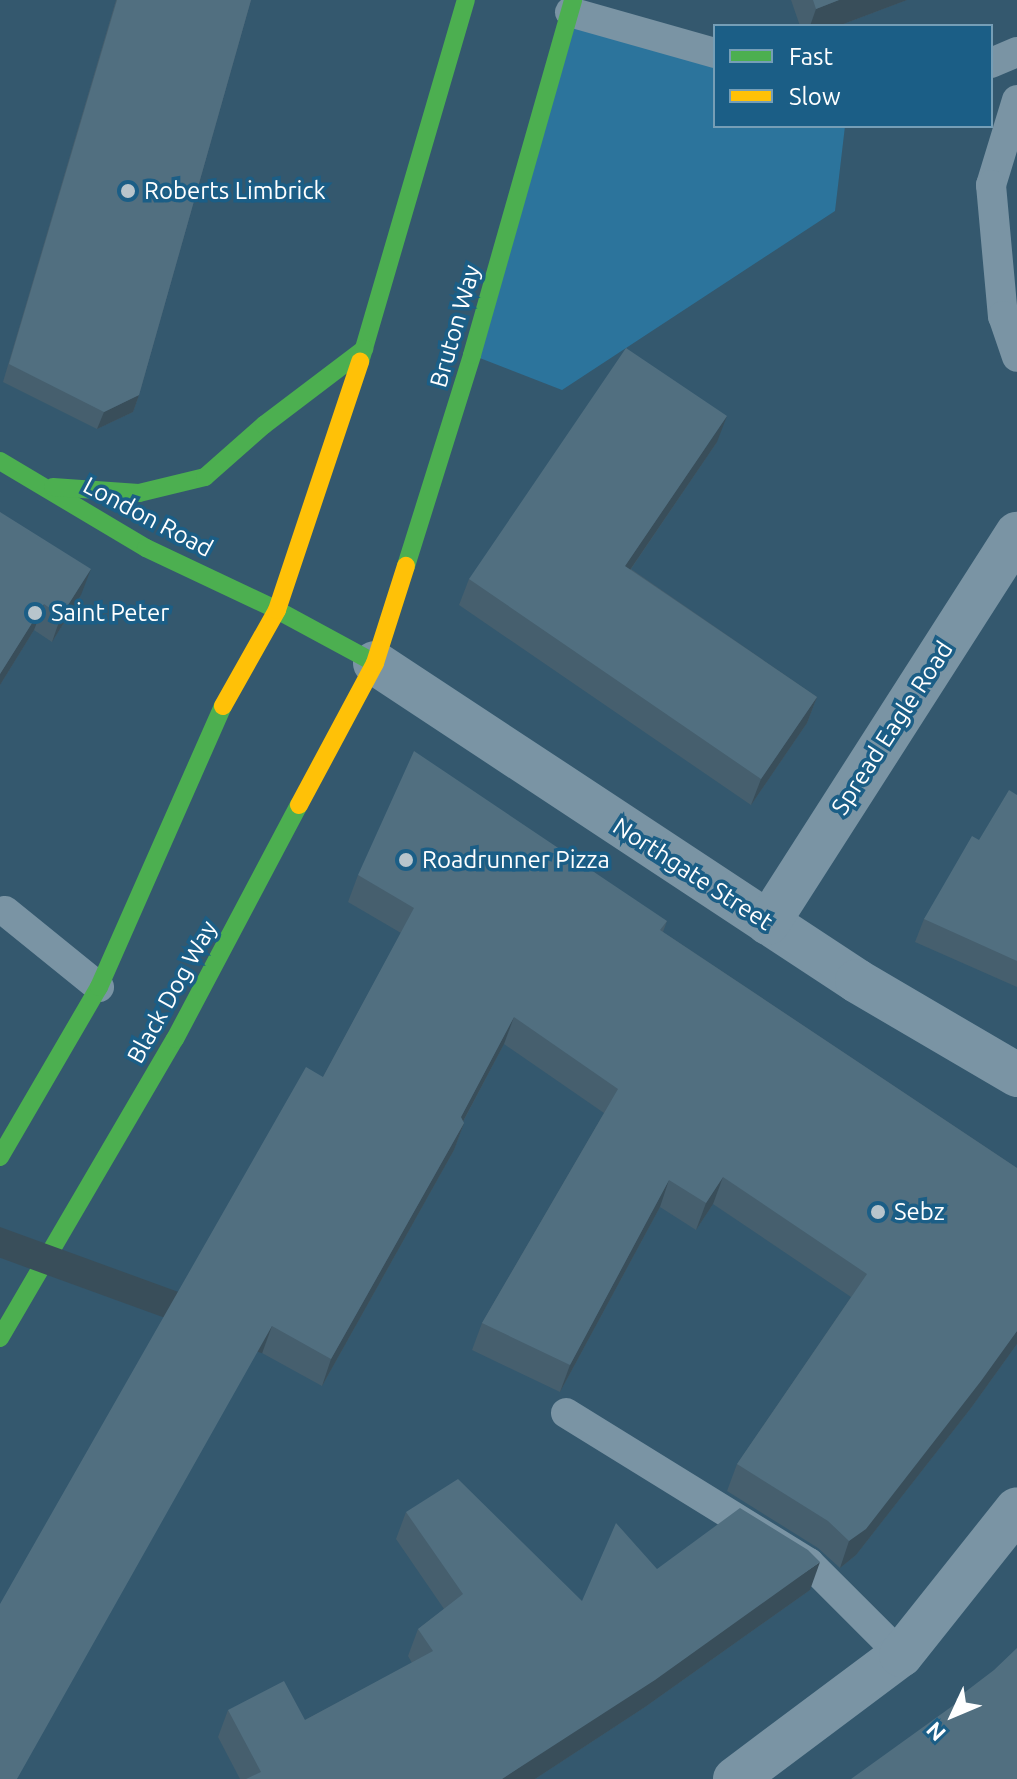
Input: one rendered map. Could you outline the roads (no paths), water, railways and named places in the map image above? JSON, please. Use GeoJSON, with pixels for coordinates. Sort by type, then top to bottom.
{"type":"FeatureCollection","features":[{"type":"Feature","properties":{"kind":"main road"},"geometry":{"type":"LineString","coordinates":[[0,1157],[99,987],[228,695],[277,610],[364,349],[466,0]]}},
{"type":"Feature","properties":{"kind":"main road","name":"Bruton Way"},"geometry":{"type":"LineString","coordinates":[[375,663],[472,355],[571,6]]}},
{"type":"Feature","properties":{"kind":"main road"},"geometry":{"type":"LineString","coordinates":[[43,486],[139,493],[205,477],[264,425],[364,349]]}},
{"type":"Feature","properties":{"kind":"main road","name":"London Road"},"geometry":{"type":"LineString","coordinates":[[0,461],[146,548],[277,610],[375,663]]}},
{"type":"Feature","properties":{"kind":"main road","name":"Black Dog Way"},"geometry":{"type":"LineString","coordinates":[[0,1338],[175,1039],[263,878],[327,748],[375,663]]}},
{"type":"Feature","properties":{"kind":"street","name":"Spread Eagle Road"},"geometry":{"type":"LineString","coordinates":[[768,923],[1017,534]]}},
{"type":"Feature","properties":{"kind":"street","name":"Northgate Street"},"geometry":{"type":"LineString","coordinates":[[375,663],[857,981],[1017,1075]]}},
{"type":"Feature","properties":{"kind":"street"},"geometry":{"type":"LineString","coordinates":[[735,1779],[901,1655],[1017,1509]]}},
{"type":"Feature","properties":{"kind":"lane"},"geometry":{"type":"LineString","coordinates":[[571,6],[713,52]]}},
{"type":"Feature","properties":{"kind":"lane"},"geometry":{"type":"LineString","coordinates":[[993,62],[1017,52]]}},
{"type":"Feature","properties":{"kind":"lane"},"geometry":{"type":"LineString","coordinates":[[1017,100],[991,185],[1003,316],[1017,357]]}},
{"type":"Feature","properties":{"kind":"lane"},"geometry":{"type":"LineString","coordinates":[[5,911],[99,987]]}},
{"type":"Feature","properties":{"kind":"lane"},"geometry":{"type":"LineString","coordinates":[[566,1413],[809,1563],[901,1655]]}},
{"type":"Feature","properties":{"kind":"place","name":"Roberts Limbrick"},"geometry":{"type":"Point","coordinates":[128,191]}},
{"type":"Feature","properties":{"kind":"place","name":"Saint Peter"},"geometry":{"type":"Point","coordinates":[35,613]}},
{"type":"Feature","properties":{"kind":"place","name":"Roadrunner Pizza"},"geometry":{"type":"Point","coordinates":[406,860]}},
{"type":"Feature","properties":{"kind":"place","name":"Sebz"},"geometry":{"type":"Point","coordinates":[878,1212]}}]}
